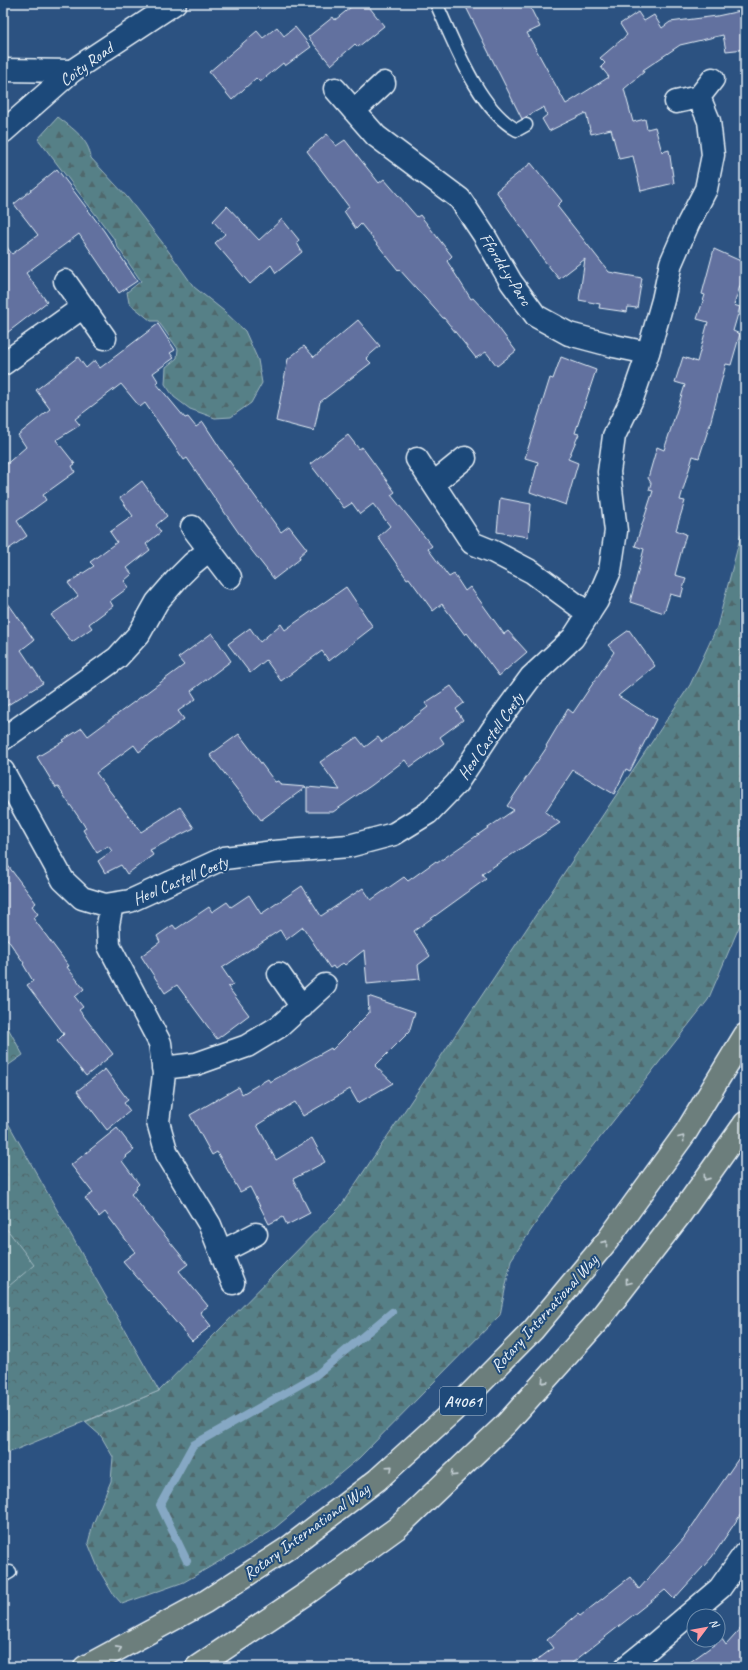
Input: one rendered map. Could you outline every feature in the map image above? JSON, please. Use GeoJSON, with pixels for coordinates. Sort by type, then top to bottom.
{"type":"FeatureCollection","features":[{"type":"Feature","properties":{"kind":"main road","name":"Rotary International Way"},"geometry":{"type":"LineString","coordinates":[[85,1667],[205,1602],[288,1548],[377,1480],[453,1411],[533,1330],[607,1241],[686,1132],[745,1035]]}},
{"type":"Feature","properties":{"kind":"main road","name":"A4061"},"geometry":{"type":"LineString","coordinates":[[197,1667],[306,1594],[397,1528],[507,1423],[598,1321],[680,1215],[745,1123]]}},
{"type":"Feature","properties":{"kind":"street","name":"Coity Road"},"geometry":{"type":"LineString","coordinates":[[3,132],[72,71],[175,3]]}},
{"type":"Feature","properties":{"kind":"street"},"geometry":{"type":"LineString","coordinates":[[3,70],[72,71]]}},
{"type":"Feature","properties":{"kind":"street"},"geometry":{"type":"LineString","coordinates":[[676,102],[699,97],[713,79]]}},
{"type":"Feature","properties":{"kind":"street"},"geometry":{"type":"LineString","coordinates":[[354,111],[384,83]]}},
{"type":"Feature","properties":{"kind":"street","name":"Ffordd-y-Parc"},"geometry":{"type":"LineString","coordinates":[[335,89],[376,136],[460,199],[484,235],[511,282],[536,316],[569,334],[648,353]]}},
{"type":"Feature","properties":{"kind":"street"},"geometry":{"type":"LineString","coordinates":[[648,353],[663,300],[671,263],[688,224],[706,189],[713,155],[709,121],[699,97]]}},
{"type":"Feature","properties":{"kind":"street"},"geometry":{"type":"LineString","coordinates":[[65,281],[105,338]]}},
{"type":"Feature","properties":{"kind":"street"},"geometry":{"type":"LineString","coordinates":[[3,364],[83,307]]}},
{"type":"Feature","properties":{"kind":"street","name":"Heol Castell Coety"},"geometry":{"type":"LineString","coordinates":[[3,771],[62,880],[82,898],[105,905],[130,902],[224,858],[349,846],[394,834],[428,813],[457,784],[492,730],[531,677],[573,638],[597,601],[610,571],[616,531],[609,472],[614,436],[632,399],[648,353]]}},
{"type":"Feature","properties":{"kind":"street"},"geometry":{"type":"LineString","coordinates":[[434,483],[465,458]]}},
{"type":"Feature","properties":{"kind":"street"},"geometry":{"type":"LineString","coordinates":[[417,459],[472,543],[494,552],[532,572],[589,614]]}},
{"type":"Feature","properties":{"kind":"street"},"geometry":{"type":"LineString","coordinates":[[192,527],[230,577]]}},
{"type":"Feature","properties":{"kind":"street"},"geometry":{"type":"LineString","coordinates":[[3,739],[117,658],[139,634],[157,602],[177,578],[210,550]]}},
{"type":"Feature","properties":{"kind":"street","name":"Heol Castell Coety"},"geometry":{"type":"LineString","coordinates":[[112,904],[108,925],[109,946],[160,1042],[164,1074],[158,1122],[167,1154],[210,1226],[233,1283]]}},
{"type":"Feature","properties":{"kind":"street"},"geometry":{"type":"LineString","coordinates":[[279,974],[302,1007]]}},
{"type":"Feature","properties":{"kind":"street"},"geometry":{"type":"LineString","coordinates":[[163,1068],[196,1064],[247,1046],[280,1026],[325,985]]}},
{"type":"Feature","properties":{"kind":"street"},"geometry":{"type":"LineString","coordinates":[[221,1252],[256,1234]]}},
{"type":"Feature","properties":{"kind":"street"},"geometry":{"type":"LineString","coordinates":[[626,1667],[720,1588],[745,1553]]}},
{"type":"Feature","properties":{"kind":"lane"},"geometry":{"type":"LineString","coordinates":[[436,3],[468,72],[485,99],[505,124],[517,130],[526,125]]}},
{"type":"Feature","properties":{"kind":"green space"},"geometry":{"type":"Polygon","coordinates":[[[58,117],[79,134],[90,151],[91,158],[127,197],[162,242],[194,287],[224,311],[245,331],[258,360],[262,383],[251,403],[231,417],[215,418],[190,409],[174,397],[165,384],[166,367],[177,358],[178,349],[158,321],[151,321],[129,303],[127,292],[141,281],[117,246],[115,240],[38,139],[58,117]]]}},
{"type":"Feature","properties":{"kind":"green space"},"geometry":{"type":"Polygon","coordinates":[[[745,519],[745,913],[708,1000],[552,1199],[511,1260],[500,1315],[359,1458],[270,1532],[184,1582],[122,1604],[113,1594],[99,1570],[88,1543],[93,1524],[111,1481],[113,1457],[101,1436],[85,1422],[159,1391],[340,1207],[690,685],[717,627],[745,519]]]}},
{"type":"Feature","properties":{"kind":"green space"},"geometry":{"type":"Polygon","coordinates":[[[3,1019],[23,1055],[3,1069],[3,1019]]]}},
{"type":"Feature","properties":{"kind":"green space"},"geometry":{"type":"Polygon","coordinates":[[[3,1114],[159,1391],[3,1455],[3,1114]]]}},
{"type":"Feature","properties":{"kind":"green space"},"geometry":{"type":"Polygon","coordinates":[[[3,1224],[34,1265],[3,1291],[3,1224]]]}},
{"type":"Feature","properties":{"kind":"building"},"geometry":{"type":"Polygon","coordinates":[[[356,3],[366,3],[384,26],[358,47],[355,44],[331,65],[308,37],[333,17],[335,20],[356,3]]]}},
{"type":"Feature","properties":{"kind":"building"},"geometry":{"type":"Polygon","coordinates":[[[464,3],[528,3],[540,27],[527,33],[566,104],[609,77],[601,67],[605,63],[600,58],[627,35],[620,24],[638,12],[644,21],[654,15],[662,28],[670,22],[717,16],[745,10],[745,49],[726,51],[723,35],[680,45],[643,70],[644,72],[624,89],[633,122],[645,119],[647,129],[655,127],[662,152],[669,150],[674,183],[641,191],[633,156],[619,159],[611,129],[591,134],[586,113],[549,131],[542,119],[547,115],[544,107],[522,119],[464,3]]]}},
{"type":"Feature","properties":{"kind":"building"},"geometry":{"type":"Polygon","coordinates":[[[277,27],[284,36],[295,27],[311,47],[285,66],[283,63],[260,82],[256,78],[232,100],[209,72],[257,31],[263,38],[277,27]]]}},
{"type":"Feature","properties":{"kind":"building"},"geometry":{"type":"Polygon","coordinates":[[[327,134],[336,146],[345,140],[379,183],[384,179],[417,217],[420,215],[452,256],[447,261],[471,299],[473,298],[492,319],[516,351],[497,366],[486,352],[476,358],[444,318],[399,269],[398,270],[361,224],[356,229],[344,211],[349,207],[307,151],[327,134]]]}},
{"type":"Feature","properties":{"kind":"building"},"geometry":{"type":"Polygon","coordinates":[[[531,163],[562,201],[557,206],[609,272],[642,278],[637,308],[628,307],[627,312],[599,308],[600,304],[579,300],[585,259],[559,279],[543,259],[496,191],[531,163]]]}},
{"type":"Feature","properties":{"kind":"building"},"geometry":{"type":"Polygon","coordinates":[[[57,169],[104,231],[137,281],[119,293],[79,234],[26,273],[47,302],[3,336],[3,242],[12,254],[38,235],[14,204],[57,169]]]}},
{"type":"Feature","properties":{"kind":"building"},"geometry":{"type":"Polygon","coordinates":[[[227,206],[259,240],[282,219],[299,240],[297,243],[302,252],[276,273],[271,265],[250,284],[215,243],[225,234],[213,221],[227,206]]]}},
{"type":"Feature","properties":{"kind":"building"},"geometry":{"type":"Polygon","coordinates":[[[714,249],[745,263],[745,270],[734,305],[740,307],[733,331],[740,334],[731,365],[726,364],[699,458],[693,456],[680,500],[685,501],[676,530],[686,534],[675,575],[686,578],[681,597],[670,594],[664,613],[630,602],[644,549],[635,546],[653,491],[649,490],[651,483],[648,478],[657,447],[664,450],[685,385],[675,382],[683,357],[697,362],[708,322],[697,319],[705,295],[702,294],[714,249]]]}},
{"type":"Feature","properties":{"kind":"building"},"geometry":{"type":"Polygon","coordinates":[[[358,320],[380,346],[366,358],[371,363],[320,402],[314,431],[276,421],[288,359],[304,346],[314,357],[358,320]]]}},
{"type":"Feature","properties":{"kind":"building"},"geometry":{"type":"Polygon","coordinates":[[[158,324],[175,350],[170,353],[174,358],[153,373],[158,381],[156,383],[185,418],[188,417],[196,427],[203,422],[222,451],[281,532],[289,526],[307,549],[299,556],[300,559],[274,579],[245,542],[187,458],[184,460],[145,403],[140,407],[121,384],[75,419],[80,425],[56,440],[75,464],[72,466],[75,472],[43,495],[46,500],[17,521],[27,536],[3,553],[3,467],[26,447],[18,435],[50,409],[36,390],[78,357],[86,368],[95,360],[100,368],[158,324]]]}},
{"type":"Feature","properties":{"kind":"building"},"geometry":{"type":"Polygon","coordinates":[[[561,357],[596,370],[575,433],[579,434],[568,459],[578,463],[566,505],[530,492],[538,462],[525,458],[550,378],[553,379],[561,357]]]}},
{"type":"Feature","properties":{"kind":"building"},"geometry":{"type":"Polygon","coordinates":[[[348,435],[359,449],[362,447],[395,492],[391,495],[432,546],[428,549],[449,577],[454,574],[465,591],[470,587],[504,634],[508,631],[527,652],[499,676],[467,633],[465,635],[442,604],[433,611],[409,578],[407,579],[378,537],[390,526],[373,504],[360,514],[352,503],[344,508],[310,464],[348,435]]]}},
{"type":"Feature","properties":{"kind":"building"},"geometry":{"type":"Polygon","coordinates":[[[142,481],[167,516],[156,525],[161,532],[146,544],[150,550],[127,568],[132,574],[124,581],[129,587],[110,601],[113,606],[89,624],[92,628],[72,642],[51,615],[78,596],[68,583],[94,566],[90,562],[117,542],[110,532],[133,516],[120,498],[142,481]]]}},
{"type":"Feature","properties":{"kind":"building"},"geometry":{"type":"Polygon","coordinates":[[[500,498],[531,504],[528,537],[497,532],[500,498]]]}},
{"type":"Feature","properties":{"kind":"building"},"geometry":{"type":"Polygon","coordinates":[[[346,587],[373,627],[329,661],[322,651],[281,681],[266,660],[250,673],[228,644],[250,628],[260,642],[281,624],[285,630],[346,587]]]}},
{"type":"Feature","properties":{"kind":"building"},"geometry":{"type":"Polygon","coordinates":[[[3,596],[34,640],[21,650],[43,683],[3,708],[3,596]]]}},
{"type":"Feature","properties":{"kind":"building"},"geometry":{"type":"Polygon","coordinates":[[[629,630],[655,666],[618,696],[656,719],[630,771],[626,769],[614,794],[573,770],[545,812],[560,823],[482,874],[486,879],[414,931],[430,956],[418,965],[420,979],[367,984],[364,950],[345,965],[343,963],[335,969],[333,966],[330,968],[303,927],[286,940],[280,930],[222,968],[233,984],[228,987],[249,1015],[217,1039],[177,985],[165,993],[141,956],[160,942],[157,936],[173,925],[176,929],[209,907],[212,912],[227,902],[231,907],[249,895],[261,914],[302,886],[321,916],[363,888],[371,900],[404,877],[408,881],[436,861],[437,863],[514,810],[507,806],[547,747],[546,746],[568,709],[573,713],[614,652],[608,645],[629,630]]]}},
{"type":"Feature","properties":{"kind":"building"},"geometry":{"type":"Polygon","coordinates":[[[212,633],[231,661],[191,691],[196,699],[178,711],[184,719],[139,752],[134,745],[96,773],[141,832],[180,807],[194,828],[150,850],[153,855],[127,874],[121,865],[105,873],[98,861],[112,851],[108,846],[97,853],[83,830],[86,828],[58,787],[56,788],[37,757],[82,728],[88,736],[184,665],[178,658],[212,633]]]}},
{"type":"Feature","properties":{"kind":"building"},"geometry":{"type":"Polygon","coordinates":[[[451,686],[464,703],[456,709],[463,720],[440,737],[444,743],[410,767],[405,760],[333,812],[307,812],[307,787],[340,790],[320,762],[357,737],[365,747],[378,737],[382,742],[428,707],[425,703],[451,686]]]}},
{"type":"Feature","properties":{"kind":"building"},"geometry":{"type":"Polygon","coordinates":[[[239,734],[275,782],[278,781],[281,785],[306,787],[261,820],[210,755],[239,734]]]}},
{"type":"Feature","properties":{"kind":"building"},"geometry":{"type":"Polygon","coordinates":[[[3,859],[36,903],[32,906],[38,914],[33,918],[69,966],[67,967],[84,989],[75,997],[83,1007],[79,1010],[113,1054],[86,1076],[57,1041],[64,1034],[27,985],[33,981],[23,964],[24,963],[3,933],[3,859]]]}},
{"type":"Feature","properties":{"kind":"building"},"geometry":{"type":"Polygon","coordinates":[[[368,996],[415,1012],[409,1032],[375,1066],[393,1083],[358,1103],[350,1089],[303,1116],[295,1102],[257,1125],[276,1160],[312,1138],[325,1162],[293,1179],[310,1213],[287,1225],[283,1217],[269,1224],[250,1187],[240,1192],[217,1152],[212,1155],[190,1115],[239,1087],[242,1094],[268,1079],[270,1082],[331,1048],[332,1050],[369,1013],[368,996]]]}},
{"type":"Feature","properties":{"kind":"building"},"geometry":{"type":"Polygon","coordinates":[[[105,1069],[128,1100],[124,1103],[130,1111],[107,1130],[77,1091],[105,1069]]]}},
{"type":"Feature","properties":{"kind":"building"},"geometry":{"type":"Polygon","coordinates":[[[117,1128],[134,1150],[122,1161],[139,1184],[136,1187],[137,1189],[131,1194],[188,1264],[179,1271],[208,1306],[200,1312],[211,1326],[192,1341],[123,1261],[135,1252],[105,1212],[99,1217],[85,1198],[93,1193],[71,1165],[117,1128]]]}},
{"type":"Feature","properties":{"kind":"building"},"geometry":{"type":"Polygon","coordinates":[[[745,1449],[745,1508],[712,1557],[674,1599],[665,1590],[567,1667],[528,1667],[553,1648],[547,1640],[578,1614],[580,1616],[630,1577],[639,1589],[684,1538],[745,1449]]]}},
{"type":"Feature","properties":{"kind":"building"},"geometry":{"type":"Polygon","coordinates":[[[745,1624],[745,1667],[683,1667],[709,1648],[726,1648],[726,1645],[745,1624]]]}},
{"type":"Feature","properties":{"kind":"waterway"},"geometry":{"type":"LineString","coordinates":[[187,1561],[160,1505],[193,1445],[315,1376],[392,1312]]}}]}
